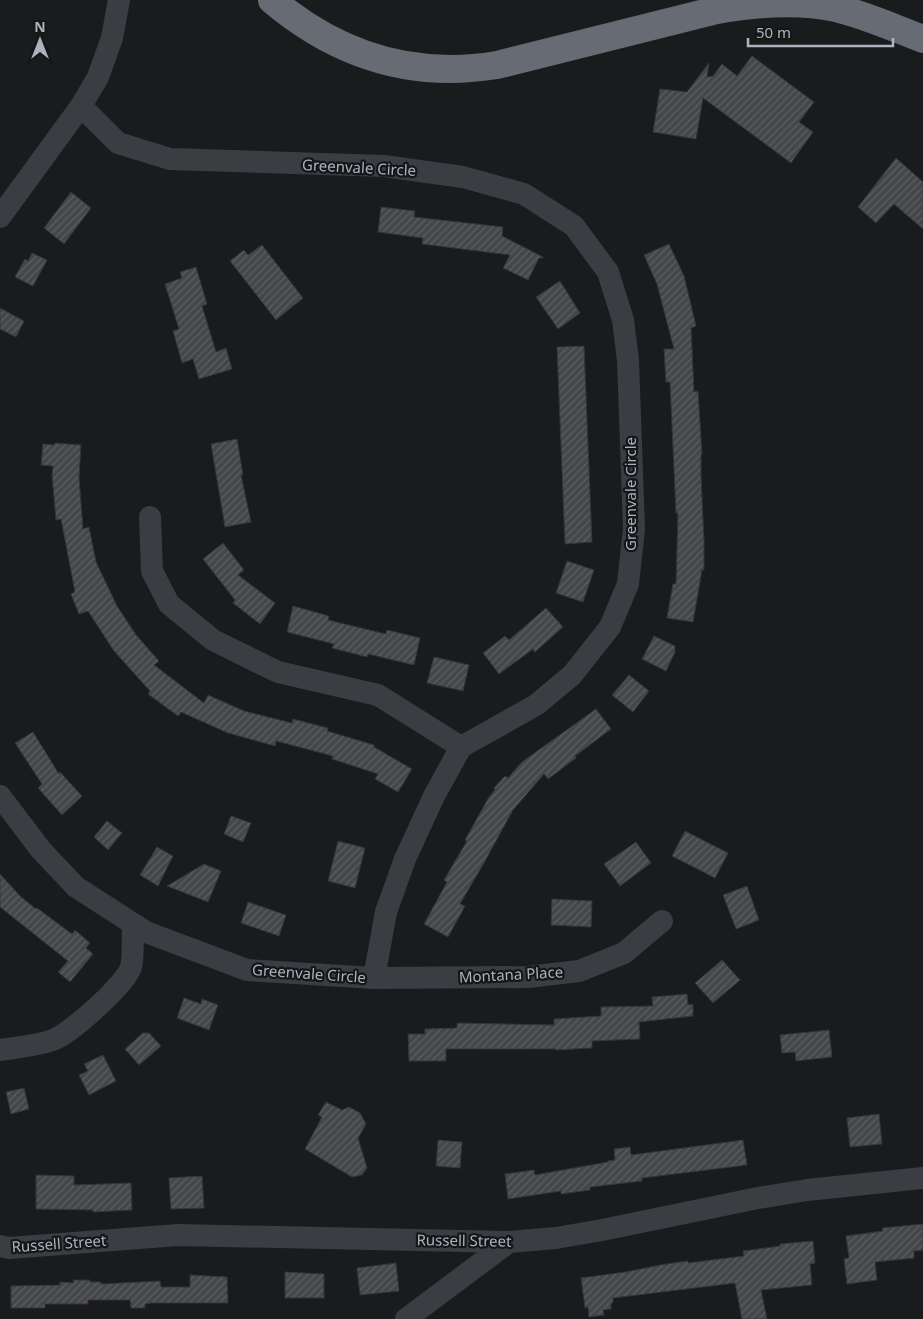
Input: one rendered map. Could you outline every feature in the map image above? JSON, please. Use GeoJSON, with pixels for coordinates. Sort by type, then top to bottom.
{"type":"FeatureCollection","features":[{"type":"Feature","properties":{"kind":"highway"},"geometry":{"type":"LineString","coordinates":[[272,0],[315,32],[346,48],[378,59],[428,68],[463,69],[497,65],[717,10],[771,3],[815,4],[834,7],[870,18],[923,39]]}},
{"type":"Feature","properties":{"kind":"street"},"geometry":{"type":"LineString","coordinates":[[0,217],[81,106],[98,77],[112,38],[119,0]]}},
{"type":"Feature","properties":{"kind":"street","name":"Greenvale Circle"},"geometry":{"type":"LineString","coordinates":[[0,796],[41,850],[76,887],[146,932],[247,970],[374,978],[386,912],[404,858],[434,796],[461,747],[536,704],[572,675],[610,626],[628,584],[634,529],[628,360],[623,320],[608,272],[574,226],[524,194],[463,177],[384,166],[170,160],[118,143],[81,106]]}},
{"type":"Feature","properties":{"kind":"street"},"geometry":{"type":"LineString","coordinates":[[150,517],[152,571],[169,604],[213,640],[278,672],[378,695],[461,747]]}},
{"type":"Feature","properties":{"kind":"street","name":"Montana Place"},"geometry":{"type":"LineString","coordinates":[[374,978],[528,977],[579,971],[624,953],[662,921]]}},
{"type":"Feature","properties":{"kind":"street"},"geometry":{"type":"LineString","coordinates":[[0,1050],[56,1039],[95,1010],[122,983],[132,967],[133,924]]}},
{"type":"Feature","properties":{"kind":"street","name":"Russell Street"},"geometry":{"type":"LineString","coordinates":[[0,1246],[9,1248],[178,1236],[510,1242],[556,1238],[602,1230],[703,1208],[807,1190],[923,1178]]}},
{"type":"Feature","properties":{"kind":"street"},"geometry":{"type":"LineString","coordinates":[[417,1316],[510,1242]]}},
{"type":"Feature","properties":{"kind":"building"},"geometry":{"type":"Polygon","coordinates":[[[752,56],[814,102],[799,122],[813,132],[791,163],[703,98],[696,139],[653,132],[660,89],[687,92],[709,63],[707,77],[713,76],[722,64],[737,76],[752,56]]]}},
{"type":"Feature","properties":{"kind":"building"},"geometry":{"type":"Polygon","coordinates":[[[896,158],[923,182],[923,229],[894,204],[876,223],[858,207],[896,158]]]}},
{"type":"Feature","properties":{"kind":"building"},"geometry":{"type":"Polygon","coordinates":[[[71,192],[91,208],[64,244],[44,228],[71,192]]]}},
{"type":"Feature","properties":{"kind":"building"},"geometry":{"type":"Polygon","coordinates":[[[381,207],[415,211],[414,217],[503,227],[502,236],[543,258],[539,258],[528,280],[503,268],[510,255],[422,244],[423,238],[378,232],[381,207]]]}},
{"type":"Feature","properties":{"kind":"building"},"geometry":{"type":"Polygon","coordinates":[[[669,244],[684,276],[696,326],[691,328],[694,392],[698,391],[702,454],[704,570],[702,570],[693,622],[667,618],[673,584],[676,584],[678,513],[676,513],[670,382],[666,382],[664,349],[674,349],[657,284],[644,255],[669,244]]]}},
{"type":"Feature","properties":{"kind":"building"},"geometry":{"type":"Polygon","coordinates":[[[262,245],[303,298],[276,320],[230,261],[244,250],[248,255],[262,245]]]}},
{"type":"Feature","properties":{"kind":"building"},"geometry":{"type":"Polygon","coordinates":[[[32,253],[47,260],[33,286],[15,277],[25,259],[28,261],[32,253]]]}},
{"type":"Feature","properties":{"kind":"building"},"geometry":{"type":"Polygon","coordinates":[[[196,267],[207,304],[202,306],[216,352],[226,348],[232,369],[199,379],[193,359],[182,363],[173,331],[179,329],[165,284],[182,278],[180,272],[196,267]]]}},
{"type":"Feature","properties":{"kind":"building"},"geometry":{"type":"Polygon","coordinates":[[[560,281],[580,313],[558,329],[536,297],[560,281]]]}},
{"type":"Feature","properties":{"kind":"building"},"geometry":{"type":"Polygon","coordinates":[[[0,308],[24,321],[16,337],[0,329],[0,308]]]}},
{"type":"Feature","properties":{"kind":"building"},"geometry":{"type":"Polygon","coordinates":[[[584,346],[592,542],[565,544],[557,347],[584,346]]]}},
{"type":"Feature","properties":{"kind":"building"},"geometry":{"type":"Polygon","coordinates":[[[237,439],[243,475],[241,475],[251,522],[225,527],[211,444],[237,439]]]}},
{"type":"Feature","properties":{"kind":"building"},"geometry":{"type":"Polygon","coordinates":[[[55,443],[81,445],[79,477],[83,529],[89,527],[96,562],[117,606],[136,635],[159,661],[154,665],[204,703],[208,695],[244,711],[292,723],[293,719],[328,728],[327,731],[374,745],[374,747],[412,769],[398,792],[375,779],[378,774],[332,759],[333,756],[276,741],[275,746],[228,733],[181,712],[178,716],[148,694],[150,691],[114,651],[88,611],[79,614],[71,594],[75,592],[61,519],[56,520],[53,466],[41,465],[43,444],[54,445],[55,443]]]}},
{"type":"Feature","properties":{"kind":"building"},"geometry":{"type":"Polygon","coordinates":[[[223,543],[244,570],[238,575],[275,603],[260,624],[233,603],[235,600],[203,559],[223,543]]]}},
{"type":"Feature","properties":{"kind":"building"},"geometry":{"type":"Polygon","coordinates":[[[567,561],[594,570],[583,602],[556,593],[567,561]]]}},
{"type":"Feature","properties":{"kind":"building"},"geometry":{"type":"Polygon","coordinates":[[[293,606],[329,616],[328,620],[386,634],[387,630],[420,638],[414,665],[368,654],[367,657],[332,648],[334,644],[287,632],[293,606]]]}},
{"type":"Feature","properties":{"kind":"building"},"geometry":{"type":"Polygon","coordinates":[[[546,608],[563,627],[535,652],[533,649],[499,674],[483,653],[505,636],[509,640],[546,608]]]}},
{"type":"Feature","properties":{"kind":"building"},"geometry":{"type":"Polygon","coordinates":[[[654,636],[675,646],[675,652],[666,671],[642,659],[654,636]]]}},
{"type":"Feature","properties":{"kind":"building"},"geometry":{"type":"Polygon","coordinates":[[[434,657],[469,665],[463,691],[427,683],[434,657]]]}},
{"type":"Feature","properties":{"kind":"building"},"geometry":{"type":"Polygon","coordinates":[[[629,675],[649,691],[633,712],[612,695],[629,675]]]}},
{"type":"Feature","properties":{"kind":"building"},"geometry":{"type":"Polygon","coordinates":[[[596,709],[611,729],[548,779],[544,774],[513,810],[460,904],[465,906],[448,937],[424,924],[447,882],[444,880],[467,841],[465,840],[489,797],[495,790],[494,788],[505,776],[508,778],[522,762],[596,709]]]}},
{"type":"Feature","properties":{"kind":"building"},"geometry":{"type":"Polygon","coordinates":[[[33,732],[59,774],[60,772],[82,796],[62,815],[38,788],[42,784],[15,743],[33,732]]]}},
{"type":"Feature","properties":{"kind":"building"},"geometry":{"type":"Polygon","coordinates":[[[231,816],[251,823],[243,842],[224,834],[231,816]]]}},
{"type":"Feature","properties":{"kind":"building"},"geometry":{"type":"Polygon","coordinates":[[[107,821],[122,833],[108,850],[94,837],[107,821]]]}},
{"type":"Feature","properties":{"kind":"building"},"geometry":{"type":"Polygon","coordinates":[[[685,831],[728,853],[715,878],[672,856],[685,831]]]}},
{"type":"Feature","properties":{"kind":"building"},"geometry":{"type":"Polygon","coordinates":[[[338,841],[365,848],[355,888],[328,881],[338,841]]]}},
{"type":"Feature","properties":{"kind":"building"},"geometry":{"type":"Polygon","coordinates":[[[636,842],[651,863],[620,886],[604,864],[636,842]]]}},
{"type":"Feature","properties":{"kind":"building"},"geometry":{"type":"Polygon","coordinates":[[[157,847],[173,856],[158,886],[140,875],[157,847]]]}},
{"type":"Feature","properties":{"kind":"building"},"geometry":{"type":"Polygon","coordinates":[[[204,864],[221,871],[208,902],[167,886],[204,864]]]}},
{"type":"Feature","properties":{"kind":"building"},"geometry":{"type":"Polygon","coordinates":[[[0,874],[21,897],[36,909],[72,934],[75,930],[90,943],[86,948],[93,954],[70,982],[58,972],[68,961],[0,907],[0,874]]]}},
{"type":"Feature","properties":{"kind":"building"},"geometry":{"type":"Polygon","coordinates":[[[747,886],[759,920],[736,929],[723,895],[747,886]]]}},
{"type":"Feature","properties":{"kind":"building"},"geometry":{"type":"Polygon","coordinates":[[[552,899],[592,901],[591,927],[551,925],[552,899]]]}},
{"type":"Feature","properties":{"kind":"building"},"geometry":{"type":"Polygon","coordinates":[[[248,902],[286,915],[279,936],[241,923],[248,902]]]}},
{"type":"Feature","properties":{"kind":"building"},"geometry":{"type":"Polygon","coordinates":[[[722,960],[740,980],[713,1003],[695,983],[722,960]]]}},
{"type":"Feature","properties":{"kind":"building"},"geometry":{"type":"Polygon","coordinates":[[[687,994],[688,1005],[693,1004],[693,1016],[639,1022],[640,1039],[592,1041],[592,1048],[556,1050],[446,1049],[446,1061],[409,1061],[408,1034],[425,1034],[425,1029],[457,1028],[457,1023],[554,1025],[554,1019],[601,1016],[601,1007],[653,1006],[652,997],[687,994]]]}},
{"type":"Feature","properties":{"kind":"building"},"geometry":{"type":"Polygon","coordinates":[[[184,998],[201,1004],[202,999],[218,1005],[209,1030],[177,1018],[184,998]]]}},
{"type":"Feature","properties":{"kind":"building"},"geometry":{"type":"Polygon","coordinates":[[[829,1030],[832,1057],[796,1061],[795,1052],[782,1053],[780,1035],[829,1030]]]}},
{"type":"Feature","properties":{"kind":"building"},"geometry":{"type":"Polygon","coordinates":[[[143,1033],[149,1033],[161,1046],[139,1065],[125,1049],[143,1033]]]}},
{"type":"Feature","properties":{"kind":"building"},"geometry":{"type":"Polygon","coordinates":[[[103,1055],[116,1081],[89,1095],[79,1075],[88,1071],[84,1064],[103,1055]]]}},
{"type":"Feature","properties":{"kind":"building"},"geometry":{"type":"Polygon","coordinates":[[[24,1088],[29,1109],[11,1114],[6,1092],[24,1088]]]}},
{"type":"Feature","properties":{"kind":"building"},"geometry":{"type":"Polygon","coordinates":[[[326,1102],[342,1110],[349,1107],[360,1113],[366,1124],[358,1138],[367,1168],[362,1175],[352,1177],[305,1149],[322,1117],[318,1115],[326,1102]]]}},
{"type":"Feature","properties":{"kind":"building"},"geometry":{"type":"Polygon","coordinates":[[[879,1114],[882,1144],[850,1147],[847,1118],[879,1114]]]}},
{"type":"Feature","properties":{"kind":"building"},"geometry":{"type":"Polygon","coordinates":[[[438,1140],[462,1142],[460,1168],[436,1166],[438,1140]]]}},
{"type":"Feature","properties":{"kind":"building"},"geometry":{"type":"Polygon","coordinates":[[[743,1140],[747,1165],[642,1178],[642,1181],[590,1187],[590,1190],[561,1194],[561,1191],[508,1199],[505,1174],[534,1170],[535,1175],[608,1162],[615,1160],[614,1149],[630,1147],[631,1155],[743,1140]]]}},
{"type":"Feature","properties":{"kind":"building"},"geometry":{"type":"Polygon","coordinates":[[[36,1175],[74,1176],[74,1185],[131,1183],[132,1210],[93,1212],[93,1210],[36,1209],[36,1175]]]}},
{"type":"Feature","properties":{"kind":"building"},"geometry":{"type":"Polygon","coordinates":[[[202,1176],[204,1208],[171,1209],[169,1178],[202,1176]]]}},
{"type":"Feature","properties":{"kind":"building"},"geometry":{"type":"Polygon","coordinates":[[[923,1224],[923,1250],[914,1251],[914,1258],[875,1262],[877,1280],[847,1284],[844,1259],[849,1258],[846,1236],[883,1231],[882,1228],[923,1224]]]}},
{"type":"Feature","properties":{"kind":"building"},"geometry":{"type":"Polygon","coordinates":[[[813,1241],[815,1263],[810,1264],[812,1285],[761,1290],[767,1319],[742,1319],[735,1283],[613,1298],[611,1309],[603,1310],[604,1315],[589,1317],[588,1307],[585,1308],[581,1278],[688,1261],[688,1263],[744,1256],[743,1251],[780,1246],[780,1244],[813,1241]]]}},
{"type":"Feature","properties":{"kind":"building"},"geometry":{"type":"Polygon","coordinates":[[[396,1263],[399,1291],[360,1295],[357,1268],[396,1263]]]}},
{"type":"Feature","properties":{"kind":"building"},"geometry":{"type":"Polygon","coordinates":[[[285,1272],[324,1274],[324,1298],[285,1298],[285,1272]]]}},
{"type":"Feature","properties":{"kind":"building"},"geometry":{"type":"Polygon","coordinates":[[[190,1275],[227,1277],[228,1303],[151,1303],[145,1304],[145,1308],[131,1308],[130,1300],[88,1300],[88,1304],[45,1304],[45,1308],[11,1308],[11,1286],[60,1285],[60,1282],[74,1283],[73,1280],[90,1280],[90,1282],[101,1282],[101,1284],[160,1281],[161,1287],[190,1287],[190,1275]]]}}]}
